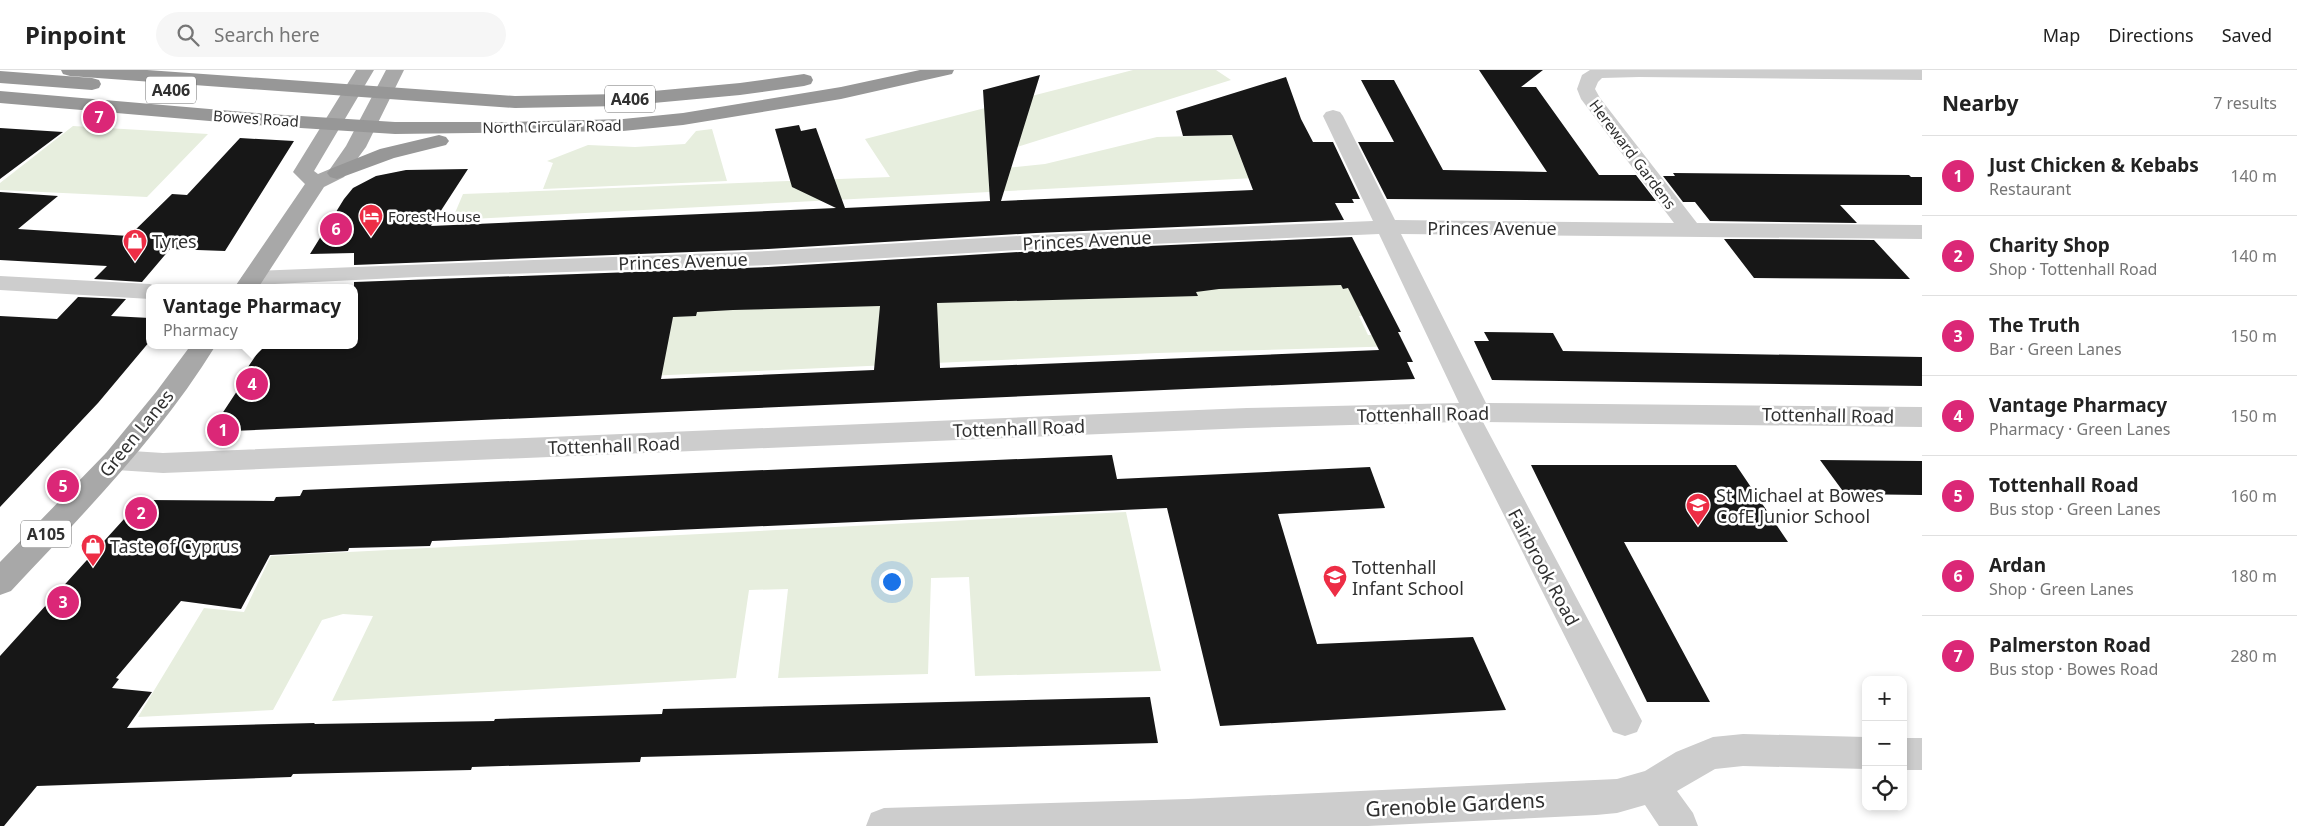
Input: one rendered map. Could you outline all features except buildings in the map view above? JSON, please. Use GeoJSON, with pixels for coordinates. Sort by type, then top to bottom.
{"type":"FeatureCollection","features":[{"type":"Feature","properties":{"kind":"highway","name":"Bowes Road"},"geometry":{"type":"LineString","coordinates":[[70,70],[352,90]]}},
{"type":"Feature","properties":{"kind":"highway","name":"North Circular Road"},"geometry":{"type":"LineString","coordinates":[[337,116],[367,125],[414,128],[623,125],[683,119],[841,93],[945,70]]}},
{"type":"Feature","properties":{"kind":"highway","name":"A406"},"geometry":{"type":"LineString","coordinates":[[230,81],[277,71],[330,71]]}},
{"type":"Feature","properties":{"kind":"highway","name":"North Circular Road"},"geometry":{"type":"LineString","coordinates":[[379,99],[515,102],[621,100],[740,89],[824,76]]}},
{"type":"Feature","properties":{"kind":"highway","name":"A406"},"geometry":{"type":"LineString","coordinates":[[0,77],[310,100],[337,116]]}},
{"type":"Feature","properties":{"kind":"highway","name":"A406"},"geometry":{"type":"LineString","coordinates":[[352,90],[379,99],[389,111],[479,115],[610,115],[734,110]]}},
{"type":"Feature","properties":{"kind":"highway","name":"Bowes Road"},"geometry":{"type":"LineString","coordinates":[[0,97],[269,120],[337,116]]}},
{"type":"Feature","properties":{"kind":"highway","name":"A406"},"geometry":{"type":"LineString","coordinates":[[337,173],[404,147],[472,135],[494,128]]}},
{"type":"Feature","properties":{"kind":"main road"},"geometry":{"type":"LineString","coordinates":[[316,183],[303,172],[366,70]]}},
{"type":"Feature","properties":{"kind":"main road"},"geometry":{"type":"LineString","coordinates":[[249,283],[316,183],[337,173],[356,147],[395,70]]}},
{"type":"Feature","properties":{"kind":"main road","name":"Green Lanes"},"geometry":{"type":"LineString","coordinates":[[0,582],[11,559],[116,460],[165,399],[201,349]]}},
{"type":"Feature","properties":{"kind":"street","name":"Hereward Gardens"},"geometry":{"type":"LineString","coordinates":[[1691,230],[1591,99],[1586,89],[1589,79],[1598,73],[1639,71],[1922,74]]}},
{"type":"Feature","properties":{"kind":"street","name":"Fairbrook Road"},"geometry":{"type":"LineString","coordinates":[[1332,116],[1386,227],[1471,412],[1625,721]]}},
{"type":"Feature","properties":{"kind":"street","name":"Princes Avenue"},"geometry":{"type":"LineString","coordinates":[[249,283],[417,270],[768,258],[1036,242],[1386,227],[1922,232]]}},
{"type":"Feature","properties":{"kind":"street"},"geometry":{"type":"LineString","coordinates":[[0,283],[146,292]]}},
{"type":"Feature","properties":{"kind":"street","name":"Tottenhall Road"},"geometry":{"type":"LineString","coordinates":[[116,460],[163,463],[1237,418],[1471,412],[1922,417]]}},
{"type":"Feature","properties":{"kind":"street","name":"Grenoble Gardens"},"geometry":{"type":"LineString","coordinates":[[884,826],[1198,816],[1596,798],[1617,796],[1653,786],[1688,764],[1713,753],[1743,750],[1862,753]]}},
{"type":"Feature","properties":{"kind":"street"},"geometry":{"type":"LineString","coordinates":[[1907,754],[1922,754]]}},
{"type":"Feature","properties":{"kind":"street"},"geometry":{"type":"LineString","coordinates":[[1653,786],[1680,826]]}},
{"type":"Feature","properties":{"kind":"green space"},"geometry":{"type":"Polygon","coordinates":[[[1133,70],[1216,70],[1231,80],[1017,147],[988,170],[1045,164],[1157,137],[1232,135],[1240,156],[1247,156],[1255,178],[452,220],[463,194],[890,177],[865,139],[1133,70]]]}},
{"type":"Feature","properties":{"kind":"green space"},"geometry":{"type":"Polygon","coordinates":[[[73,126],[208,134],[147,197],[0,190],[0,183],[73,126]]]}},
{"type":"Feature","properties":{"kind":"green space"},"geometry":{"type":"Polygon","coordinates":[[[712,129],[727,181],[543,189],[553,163],[547,161],[588,145],[635,147],[685,144],[696,131],[712,129]]]}},
{"type":"Feature","properties":{"kind":"green space"},"geometry":{"type":"Polygon","coordinates":[[[1363,282],[1377,316],[1359,316],[1368,335],[1400,335],[1403,346],[1157,353],[355,389],[564,314],[1363,282]]]}},
{"type":"Feature","properties":{"kind":"green space"},"geometry":{"type":"Polygon","coordinates":[[[1126,512],[1161,671],[975,676],[969,577],[931,578],[928,674],[778,678],[788,589],[749,590],[736,678],[332,701],[373,616],[343,614],[322,620],[273,710],[138,717],[204,608],[244,612],[271,556],[1126,512]]]}},
{"type":"Feature","properties":{"kind":"place","name":"Palmerston Road"},"geometry":{"type":"Point","coordinates":[99,117]}},
{"type":"Feature","properties":{"kind":"place","name":"Ardan"},"geometry":{"type":"Point","coordinates":[336,229]}},
{"type":"Feature","properties":{"kind":"place","name":"Forest House"},"geometry":{"type":"Point","coordinates":[371,237]}},
{"type":"Feature","properties":{"kind":"place","name":"Tyres"},"geometry":{"type":"Point","coordinates":[135,262]}},
{"type":"Feature","properties":{"kind":"place","name":"Vantage Pharmacy"},"geometry":{"type":"Point","coordinates":[252,384]}},
{"type":"Feature","properties":{"kind":"place","name":"Just Chicken & Kebabs"},"geometry":{"type":"Point","coordinates":[223,430]}},
{"type":"Feature","properties":{"kind":"place","name":"Tottenhall Road"},"geometry":{"type":"Point","coordinates":[63,486]}},
{"type":"Feature","properties":{"kind":"place","name":"Charity Shop"},"geometry":{"type":"Point","coordinates":[141,513]}},
{"type":"Feature","properties":{"kind":"place","name":"St Michael at Bowes CofE Junior School"},"geometry":{"type":"Point","coordinates":[1698,526]}},
{"type":"Feature","properties":{"kind":"place","name":"Taste of Cyprus"},"geometry":{"type":"Point","coordinates":[93,567]}},
{"type":"Feature","properties":{"kind":"place","name":"Tottenhall Infant School"},"geometry":{"type":"Point","coordinates":[1335,598]}},
{"type":"Feature","properties":{"kind":"place","name":"The Truth"},"geometry":{"type":"Point","coordinates":[63,602]}}]}
